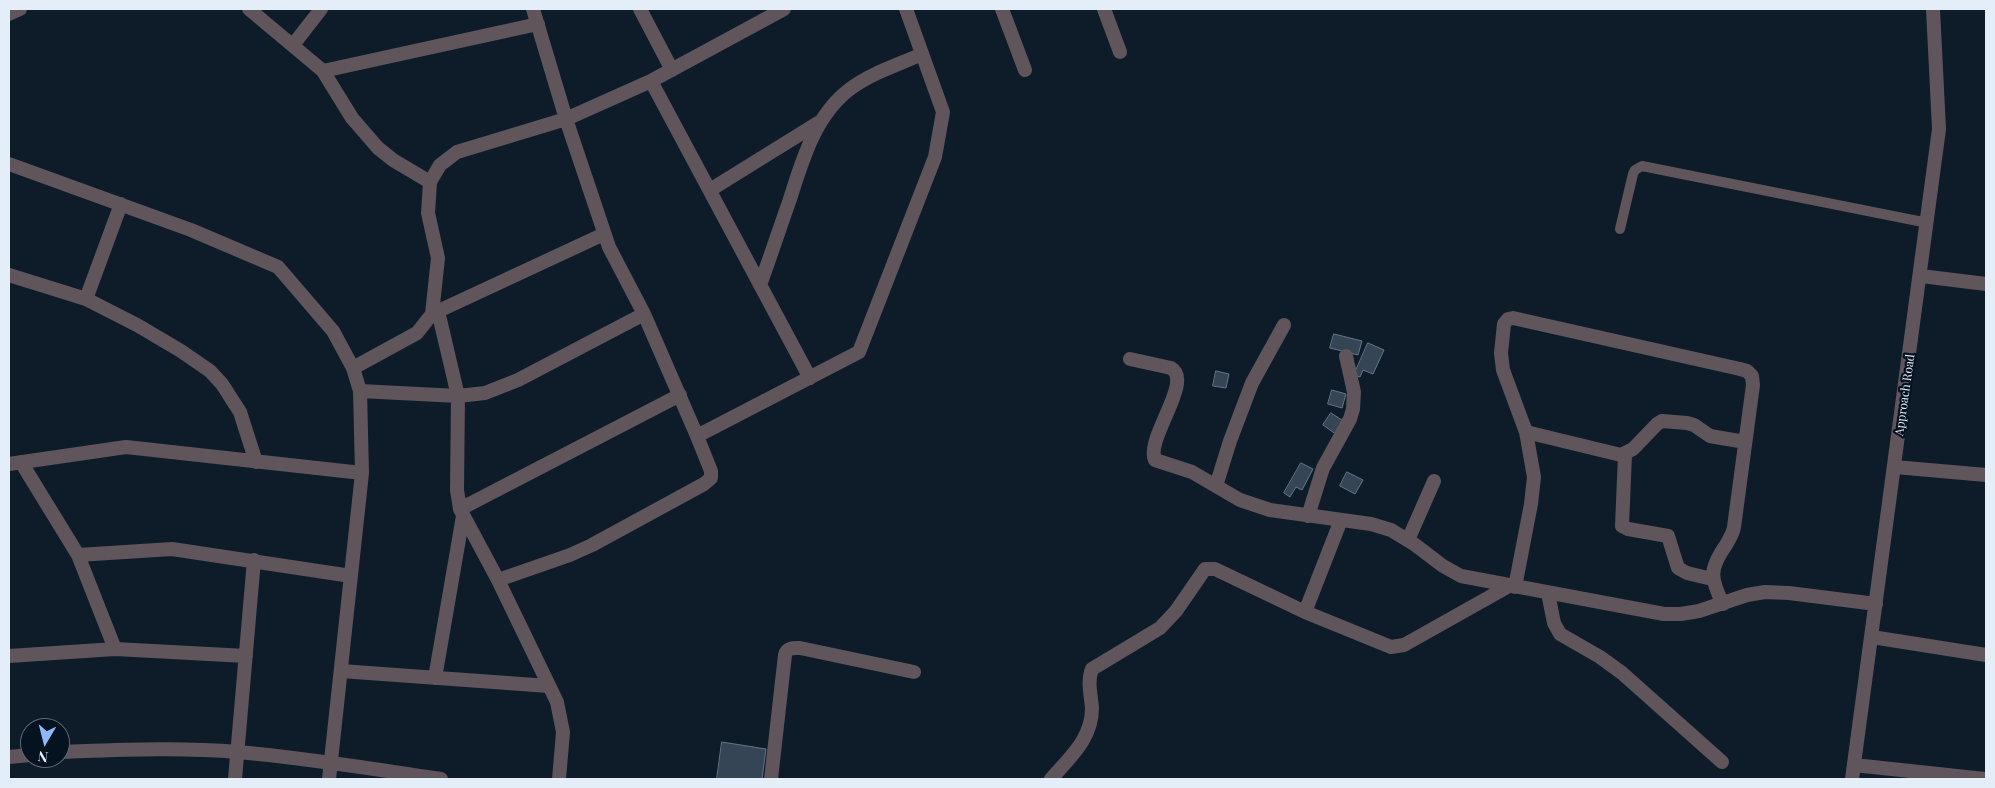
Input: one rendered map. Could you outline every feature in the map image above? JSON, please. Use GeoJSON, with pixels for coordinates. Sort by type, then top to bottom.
{"type":"FeatureCollection","features":[{"type":"Feature","properties":{"kind":"street"},"geometry":{"type":"LineString","coordinates":[[9,14],[20,9]]}},
{"type":"Feature","properties":{"kind":"street"},"geometry":{"type":"LineString","coordinates":[[248,9],[323,71],[352,118],[365,135],[393,160],[430,182]]}},
{"type":"Feature","properties":{"kind":"street"},"geometry":{"type":"LineString","coordinates":[[292,45],[321,9]]}},
{"type":"Feature","properties":{"kind":"street"},"geometry":{"type":"LineString","coordinates":[[498,580],[570,555],[592,545],[704,484],[710,478],[711,471],[644,314],[609,247],[566,119],[533,9]]}},
{"type":"Feature","properties":{"kind":"street"},"geometry":{"type":"LineString","coordinates":[[640,9],[672,70]]}},
{"type":"Feature","properties":{"kind":"street"},"geometry":{"type":"LineString","coordinates":[[559,779],[562,732],[557,702],[498,580],[461,512],[457,490],[458,396],[435,312],[438,258],[428,213],[430,182],[440,165],[457,152],[566,119],[651,81],[783,9]]}},
{"type":"Feature","properties":{"kind":"street"},"geometry":{"type":"LineString","coordinates":[[697,436],[859,352],[935,157],[943,112],[906,9]]}},
{"type":"Feature","properties":{"kind":"street"},"geometry":{"type":"LineString","coordinates":[[1002,9],[1025,70]]}},
{"type":"Feature","properties":{"kind":"street"},"geometry":{"type":"LineString","coordinates":[[1104,9],[1120,52]]}},
{"type":"Feature","properties":{"kind":"street","name":"Approach Road"},"geometry":{"type":"LineString","coordinates":[[1852,779],[1940,129],[1933,9]]}},
{"type":"Feature","properties":{"kind":"street"},"geometry":{"type":"LineString","coordinates":[[323,71],[538,24]]}},
{"type":"Feature","properties":{"kind":"street"},"geometry":{"type":"LineString","coordinates":[[760,286],[808,144],[821,121],[834,103],[849,89],[866,79],[922,54]]}},
{"type":"Feature","properties":{"kind":"street"},"geometry":{"type":"LineString","coordinates":[[651,81],[810,378]]}},
{"type":"Feature","properties":{"kind":"street"},"geometry":{"type":"LineString","coordinates":[[710,190],[821,121]]}},
{"type":"Feature","properties":{"kind":"street"},"geometry":{"type":"LineString","coordinates":[[9,164],[192,230],[278,268],[333,331],[353,368],[360,391],[362,473],[329,779]]}},
{"type":"Feature","properties":{"kind":"street"},"geometry":{"type":"LineString","coordinates":[[86,299],[121,204]]}},
{"type":"Feature","properties":{"kind":"street"},"geometry":{"type":"LineString","coordinates":[[353,368],[417,333],[435,312],[604,234]]}},
{"type":"Feature","properties":{"kind":"street"},"geometry":{"type":"LineString","coordinates":[[9,275],[86,299],[137,325],[210,371],[222,384],[240,412],[256,462]]}},
{"type":"Feature","properties":{"kind":"street"},"geometry":{"type":"LineString","coordinates":[[1921,276],[1986,284]]}},
{"type":"Feature","properties":{"kind":"street"},"geometry":{"type":"LineString","coordinates":[[360,391],[458,396],[485,392],[511,383],[644,314]]}},
{"type":"Feature","properties":{"kind":"street"},"geometry":{"type":"LineString","coordinates":[[1051,779],[1078,748],[1088,731],[1091,714],[1090,679],[1092,669],[1160,628],[1176,611],[1205,569],[1215,569],[1305,612],[1386,646],[1397,647],[1404,645],[1512,586],[1533,490],[1532,461],[1526,432],[1501,362],[1504,324],[1511,318],[1750,373],[1753,379],[1734,531],[1716,560],[1712,579],[1723,604]]}},
{"type":"Feature","properties":{"kind":"street"},"geometry":{"type":"LineString","coordinates":[[1216,486],[1230,441],[1252,383],[1284,325]]}},
{"type":"Feature","properties":{"kind":"street"},"geometry":{"type":"LineString","coordinates":[[1308,516],[1322,468],[1341,436],[1353,409],[1354,392],[1346,356]]}},
{"type":"Feature","properties":{"kind":"street"},"geometry":{"type":"LineString","coordinates":[[1130,358],[1171,368],[1176,375],[1172,402],[1160,426],[1154,458],[1160,462],[1192,472],[1240,500],[1256,506],[1277,512],[1382,527],[1408,540],[1443,566],[1461,576],[1664,614],[1681,614],[1723,604],[1756,593],[1775,592],[1876,604]]}},
{"type":"Feature","properties":{"kind":"street"},"geometry":{"type":"LineString","coordinates":[[461,512],[680,395]]}},
{"type":"Feature","properties":{"kind":"street"},"geometry":{"type":"LineString","coordinates":[[1526,432],[1615,455],[1625,455],[1662,421],[1691,423],[1710,436],[1745,442]]}},
{"type":"Feature","properties":{"kind":"street"},"geometry":{"type":"LineString","coordinates":[[115,649],[78,555],[15,463],[126,447],[362,473]]}},
{"type":"Feature","properties":{"kind":"street"},"geometry":{"type":"LineString","coordinates":[[1625,455],[1622,526],[1628,529],[1668,536],[1678,568],[1687,573],[1712,579]]}},
{"type":"Feature","properties":{"kind":"street"},"geometry":{"type":"LineString","coordinates":[[1895,467],[1986,475]]}},
{"type":"Feature","properties":{"kind":"street"},"geometry":{"type":"LineString","coordinates":[[1408,540],[1434,482]]}},
{"type":"Feature","properties":{"kind":"street"},"geometry":{"type":"LineString","coordinates":[[435,678],[461,512]]}},
{"type":"Feature","properties":{"kind":"street"},"geometry":{"type":"LineString","coordinates":[[1305,612],[1341,520]]}},
{"type":"Feature","properties":{"kind":"street"},"geometry":{"type":"LineString","coordinates":[[78,555],[172,549],[351,576]]}},
{"type":"Feature","properties":{"kind":"street"},"geometry":{"type":"LineString","coordinates":[[235,779],[254,560]]}},
{"type":"Feature","properties":{"kind":"street"},"geometry":{"type":"LineString","coordinates":[[1548,593],[1554,624],[1560,634],[1600,657],[1622,673],[1722,762]]}},
{"type":"Feature","properties":{"kind":"street"},"geometry":{"type":"LineString","coordinates":[[1872,637],[1986,655]]}},
{"type":"Feature","properties":{"kind":"street"},"geometry":{"type":"LineString","coordinates":[[771,779],[787,650],[800,648],[914,672]]}},
{"type":"Feature","properties":{"kind":"street"},"geometry":{"type":"LineString","coordinates":[[11,652],[115,649],[246,656]]}},
{"type":"Feature","properties":{"kind":"street"},"geometry":{"type":"LineString","coordinates":[[341,671],[549,686]]}},
{"type":"Feature","properties":{"kind":"street"},"geometry":{"type":"LineString","coordinates":[[70,752],[146,748],[238,752],[441,779]]}},
{"type":"Feature","properties":{"kind":"street"},"geometry":{"type":"LineString","coordinates":[[1854,765],[1985,779]]}},
{"type":"Feature","properties":{"kind":"lane"},"geometry":{"type":"LineString","coordinates":[[1620,229],[1633,174],[1635,170],[1642,166],[1928,223]]}},
{"type":"Feature","properties":{"kind":"building"},"geometry":{"type":"Polygon","coordinates":[[[1334,334],[1362,341],[1358,355],[1330,348],[1334,334]]]}},
{"type":"Feature","properties":{"kind":"building"},"geometry":{"type":"Polygon","coordinates":[[[1368,343],[1384,350],[1373,374],[1363,370],[1360,377],[1354,375],[1368,343]]]}},
{"type":"Feature","properties":{"kind":"building"},"geometry":{"type":"Polygon","coordinates":[[[1216,371],[1229,374],[1226,388],[1213,386],[1216,371]]]}},
{"type":"Feature","properties":{"kind":"building"},"geometry":{"type":"Polygon","coordinates":[[[1332,390],[1346,394],[1342,408],[1328,404],[1332,390]]]}},
{"type":"Feature","properties":{"kind":"building"},"geometry":{"type":"Polygon","coordinates":[[[1331,413],[1345,422],[1337,435],[1323,425],[1331,413]]]}},
{"type":"Feature","properties":{"kind":"building"},"geometry":{"type":"Polygon","coordinates":[[[1301,463],[1313,469],[1302,490],[1296,487],[1290,497],[1284,493],[1301,463]]]}},
{"type":"Feature","properties":{"kind":"building"},"geometry":{"type":"Polygon","coordinates":[[[1347,472],[1363,480],[1355,494],[1340,486],[1347,472]]]}},
{"type":"Feature","properties":{"kind":"building"},"geometry":{"type":"Polygon","coordinates":[[[722,742],[766,749],[762,779],[717,779],[722,742]]]}}]}
